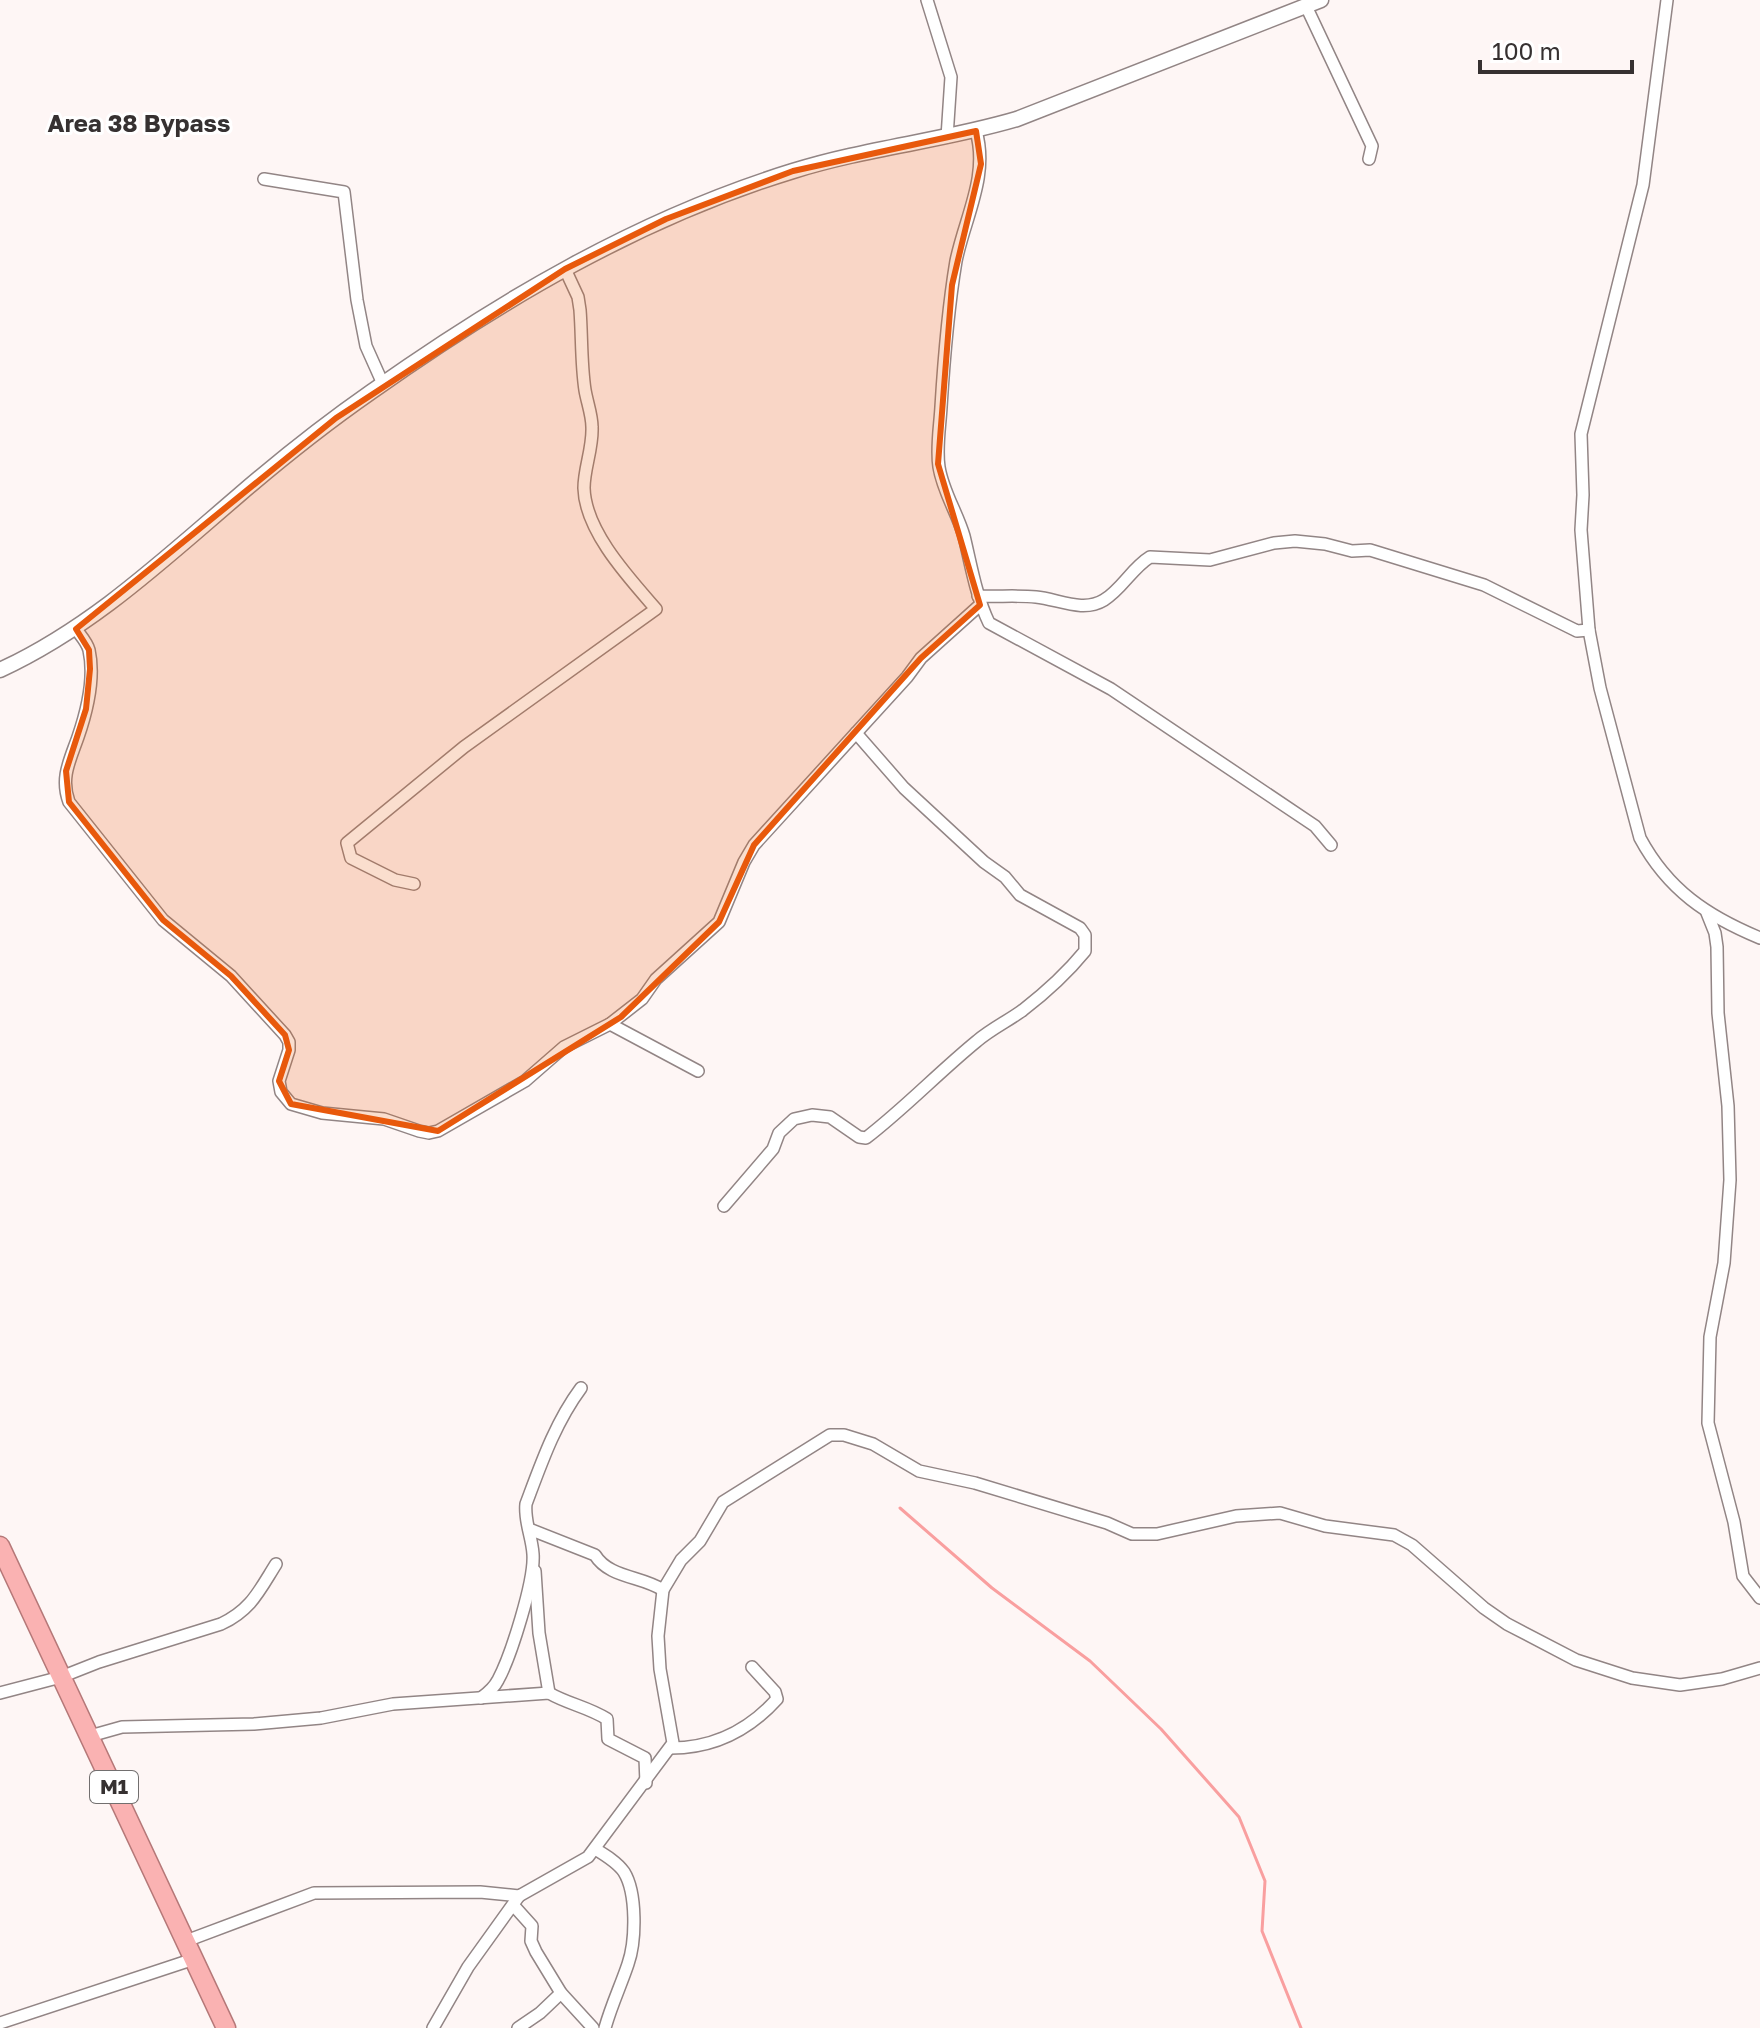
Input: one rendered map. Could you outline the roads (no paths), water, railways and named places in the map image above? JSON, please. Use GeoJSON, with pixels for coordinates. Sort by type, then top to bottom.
{"type":"FeatureCollection","features":[{"type":"Feature","properties":{"kind":"highway","name":"M1"},"geometry":{"type":"LineString","coordinates":[[0,1546],[226,2028]]}},
{"type":"Feature","properties":{"kind":"street"},"geometry":{"type":"LineString","coordinates":[[927,0],[951,77],[947,137]]}},
{"type":"Feature","properties":{"kind":"street"},"geometry":{"type":"LineString","coordinates":[[0,670],[76,629],[139,583],[297,448],[383,384],[565,269],[648,226],[779,176],[871,151],[976,131],[1017,119],[1321,0]]}},
{"type":"Feature","properties":{"kind":"street"},"geometry":{"type":"LineString","coordinates":[[1667,0],[1643,185],[1581,434],[1581,530],[1589,630],[1600,688],[1640,838],[1652,860],[1666,877],[1707,913],[1760,938]]}},
{"type":"Feature","properties":{"kind":"street"},"geometry":{"type":"LineString","coordinates":[[1306,6],[1372,146],[1369,159]]}},
{"type":"Feature","properties":{"kind":"street"},"geometry":{"type":"LineString","coordinates":[[976,131],[981,164],[952,285],[938,464],[944,487],[957,514],[979,601],[989,623],[1111,689],[1315,826],[1331,845]]}},
{"type":"Feature","properties":{"kind":"street"},"geometry":{"type":"LineString","coordinates":[[264,179],[344,192],[366,346],[383,384]]}},
{"type":"Feature","properties":{"kind":"street"},"geometry":{"type":"LineString","coordinates":[[414,884],[395,880],[351,858],[347,843],[464,747],[656,609],[612,554],[595,527],[585,500],[592,424],[585,389],[578,297],[565,269]]}},
{"type":"Feature","properties":{"kind":"street"},"geometry":{"type":"LineString","coordinates":[[76,629],[89,650],[90,669],[86,709],[66,771],[64,789],[69,802],[163,920],[231,976],[285,1035],[289,1050],[279,1081],[281,1092],[291,1104],[322,1113],[384,1119],[429,1133],[438,1131],[525,1081],[573,1042],[610,1024],[642,999],[656,979],[719,922],[754,845],[921,658],[979,601],[1032,597],[1069,605],[1092,605],[1110,595],[1150,557],[1210,560],[1274,543],[1305,542],[1352,551],[1370,550],[1400,558],[1495,589],[1577,631],[1589,630]]}},
{"type":"Feature","properties":{"kind":"street"},"geometry":{"type":"LineString","coordinates":[[724,1206],[773,1149],[779,1133],[794,1119],[812,1115],[830,1117],[859,1137],[866,1138],[899,1113],[975,1042],[1020,1012],[1085,951],[1085,935],[1080,928],[1020,895],[1005,877],[984,862],[904,788],[856,733]]}},
{"type":"Feature","properties":{"kind":"street"},"geometry":{"type":"LineString","coordinates":[[1707,913],[1717,947],[1718,1013],[1728,1106],[1730,1180],[1724,1263],[1710,1337],[1708,1423],[1734,1522],[1743,1576],[1760,1598]]}},
{"type":"Feature","properties":{"kind":"street"},"geometry":{"type":"LineString","coordinates":[[610,1024],[698,1071]]}},
{"type":"Feature","properties":{"kind":"street"},"geometry":{"type":"LineString","coordinates":[[549,1693],[539,1633],[534,1556],[526,1504],[560,1422],[581,1388]]}},
{"type":"Feature","properties":{"kind":"street"},"geometry":{"type":"LineString","coordinates":[[433,2028],[468,1967],[516,1901],[588,1857],[671,1748],[673,1743],[660,1669],[658,1636],[663,1590],[681,1560],[700,1541],[723,1502],[830,1435],[838,1434],[873,1444],[919,1471],[975,1483],[1107,1523],[1132,1534],[1157,1534],[1236,1516],[1280,1513],[1325,1526],[1404,1538],[1484,1608],[1507,1624],[1576,1660],[1632,1678],[1680,1685],[1722,1679],[1760,1668]]}},
{"type":"Feature","properties":{"kind":"street"},"geometry":{"type":"LineString","coordinates":[[529,1529],[595,1555],[601,1564],[636,1580],[651,1582],[663,1590]]}},
{"type":"Feature","properties":{"kind":"street"},"geometry":{"type":"LineString","coordinates":[[480,1698],[492,1690],[499,1679],[521,1620],[534,1556]]}},
{"type":"Feature","properties":{"kind":"street"},"geometry":{"type":"LineString","coordinates":[[0,1693],[61,1677],[221,1624],[240,1615],[252,1603],[276,1564]]}},
{"type":"Feature","properties":{"kind":"street"},"geometry":{"type":"LineString","coordinates":[[671,1748],[691,1748],[719,1740],[745,1728],[764,1714],[777,1699],[775,1692],[752,1667]]}},
{"type":"Feature","properties":{"kind":"street"},"geometry":{"type":"LineString","coordinates":[[90,1736],[122,1727],[254,1724],[321,1718],[393,1704],[549,1693],[566,1702],[586,1706],[607,1719],[608,1739],[645,1758],[646,1783]]}},
{"type":"Feature","properties":{"kind":"street"},"geometry":{"type":"LineString","coordinates":[[595,1849],[613,1860],[623,1872],[634,1902],[630,1961],[612,2002],[605,2028]]}},
{"type":"Feature","properties":{"kind":"street"},"geometry":{"type":"LineString","coordinates":[[0,2023],[190,1950],[314,1893],[480,1892],[516,1901],[532,1926],[531,1941],[536,1952],[561,1993],[593,2028]]}},
{"type":"Feature","properties":{"kind":"street"},"geometry":{"type":"LineString","coordinates":[[518,2028],[561,1993]]}},
{"type":"Feature","properties":{"kind":"waterway"},"geometry":{"type":"LineString","coordinates":[[900,1508],[992,1588],[1090,1661],[1161,1729],[1239,1817],[1265,1881],[1262,1931],[1301,2028]]}},
{"type":"Feature","properties":{"kind":"district","name":"Area 38 Bypass"},"geometry":{"type":"Point","coordinates":[139,124]}}]}
